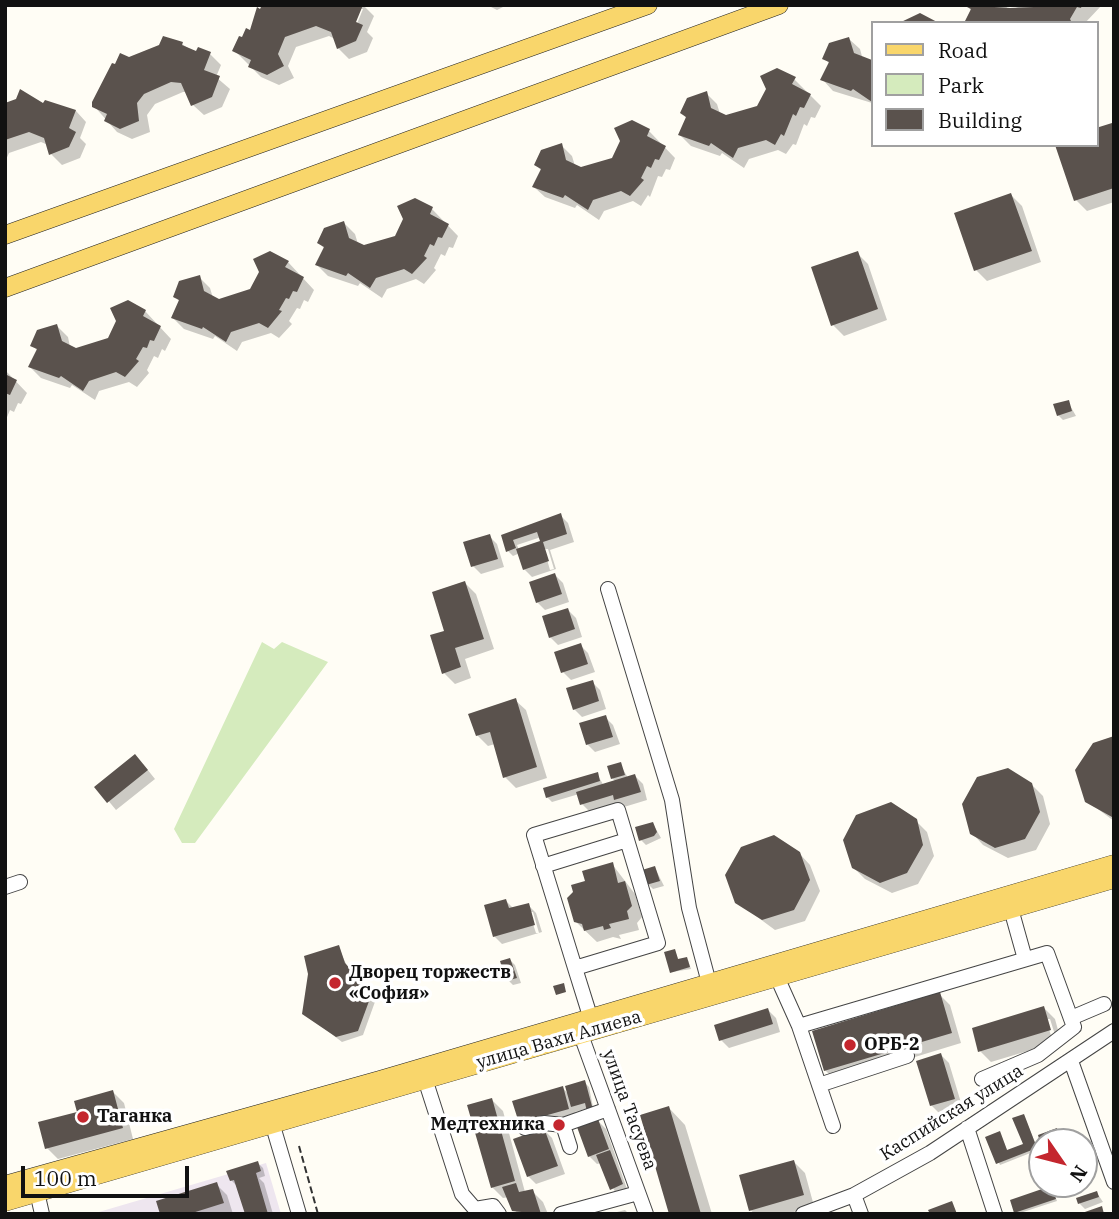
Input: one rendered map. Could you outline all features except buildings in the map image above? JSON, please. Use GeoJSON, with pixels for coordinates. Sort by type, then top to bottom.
{"type":"FeatureCollection","features":[{"type":"Feature","properties":{"kind":"main road"},"geometry":{"type":"LineString","coordinates":[[5,235],[648,5]]}},
{"type":"Feature","properties":{"kind":"main road"},"geometry":{"type":"LineString","coordinates":[[5,288],[779,5]]}},
{"type":"Feature","properties":{"kind":"main road","name":"улица Вахи Алиева"},"geometry":{"type":"LineString","coordinates":[[5,1202],[270,1117],[709,983],[1114,864]]}},
{"type":"Feature","properties":{"kind":"main road","name":"улица Вахи Алиева"},"geometry":{"type":"LineString","coordinates":[[5,1185],[425,1079],[582,1023],[776,977],[1114,879]]}},
{"type":"Feature","properties":{"kind":"street"},"geometry":{"type":"LineString","coordinates":[[608,589],[672,800],[689,908],[709,983]]}},
{"type":"Feature","properties":{"kind":"street","name":"улица Тасуева"},"geometry":{"type":"LineString","coordinates":[[627,840],[618,810],[534,835],[575,968],[582,1023],[608,1109],[646,1214]]}},
{"type":"Feature","properties":{"kind":"street"},"geometry":{"type":"LineString","coordinates":[[543,866],[627,840],[658,943],[575,968]]}},
{"type":"Feature","properties":{"kind":"street"},"geometry":{"type":"LineString","coordinates":[[5,887],[20,882]]}},
{"type":"Feature","properties":{"kind":"street"},"geometry":{"type":"LineString","coordinates":[[1012,909],[1025,959]]}},
{"type":"Feature","properties":{"kind":"street"},"geometry":{"type":"LineString","coordinates":[[800,1026],[1047,953],[1074,1027],[1038,1055],[982,1079]]}},
{"type":"Feature","properties":{"kind":"street"},"geometry":{"type":"LineString","coordinates":[[776,977],[800,1026],[834,1126]]}},
{"type":"Feature","properties":{"kind":"street"},"geometry":{"type":"LineString","coordinates":[[1071,1018],[1104,1004]]}},
{"type":"Feature","properties":{"kind":"street","name":"Каспийская улица"},"geometry":{"type":"LineString","coordinates":[[803,1214],[854,1195],[930,1153],[1114,1031]]}},
{"type":"Feature","properties":{"kind":"street"},"geometry":{"type":"LineString","coordinates":[[819,1085],[907,1056]]}},
{"type":"Feature","properties":{"kind":"street"},"geometry":{"type":"LineString","coordinates":[[1071,1060],[1114,1182]]}},
{"type":"Feature","properties":{"kind":"street"},"geometry":{"type":"LineString","coordinates":[[425,1079],[462,1194],[475,1209],[493,1206],[499,1214]]}},
{"type":"Feature","properties":{"kind":"street"},"geometry":{"type":"LineString","coordinates":[[524,1128],[544,1123],[563,1125],[608,1109]]}},
{"type":"Feature","properties":{"kind":"street"},"geometry":{"type":"LineString","coordinates":[[270,1117],[299,1214]]}},
{"type":"Feature","properties":{"kind":"street"},"geometry":{"type":"LineString","coordinates":[[563,1125],[570,1147]]}},
{"type":"Feature","properties":{"kind":"street"},"geometry":{"type":"LineString","coordinates":[[967,1128],[995,1214]]}},
{"type":"Feature","properties":{"kind":"street"},"geometry":{"type":"LineString","coordinates":[[37,1192],[42,1214]]}},
{"type":"Feature","properties":{"kind":"street"},"geometry":{"type":"LineString","coordinates":[[561,1214],[638,1193]]}},
{"type":"Feature","properties":{"kind":"street"},"geometry":{"type":"LineString","coordinates":[[854,1195],[861,1214]]}},
{"type":"Feature","properties":{"kind":"path"},"geometry":{"type":"LineString","coordinates":[[299,1146],[318,1214]]}},
{"type":"Feature","properties":{"kind":"shaded area"},"geometry":{"type":"Polygon","coordinates":[[[266,1163],[281,1214],[92,1214],[266,1163]]]}},
{"type":"Feature","properties":{"kind":"green space"},"geometry":{"type":"Polygon","coordinates":[[[262,642],[274,649],[282,642],[328,662],[195,843],[182,843],[174,829],[262,642]]]}},
{"type":"Feature","properties":{"kind":"place","name":"Дворец торжеств «София»"},"geometry":{"type":"Point","coordinates":[335,983]}},
{"type":"Feature","properties":{"kind":"place","name":"ОРБ-2"},"geometry":{"type":"Point","coordinates":[850,1045]}},
{"type":"Feature","properties":{"kind":"place","name":"Таганка"},"geometry":{"type":"Point","coordinates":[83,1117]}},
{"type":"Feature","properties":{"kind":"place","name":"Медтехника"},"geometry":{"type":"Point","coordinates":[559,1125]}}]}
